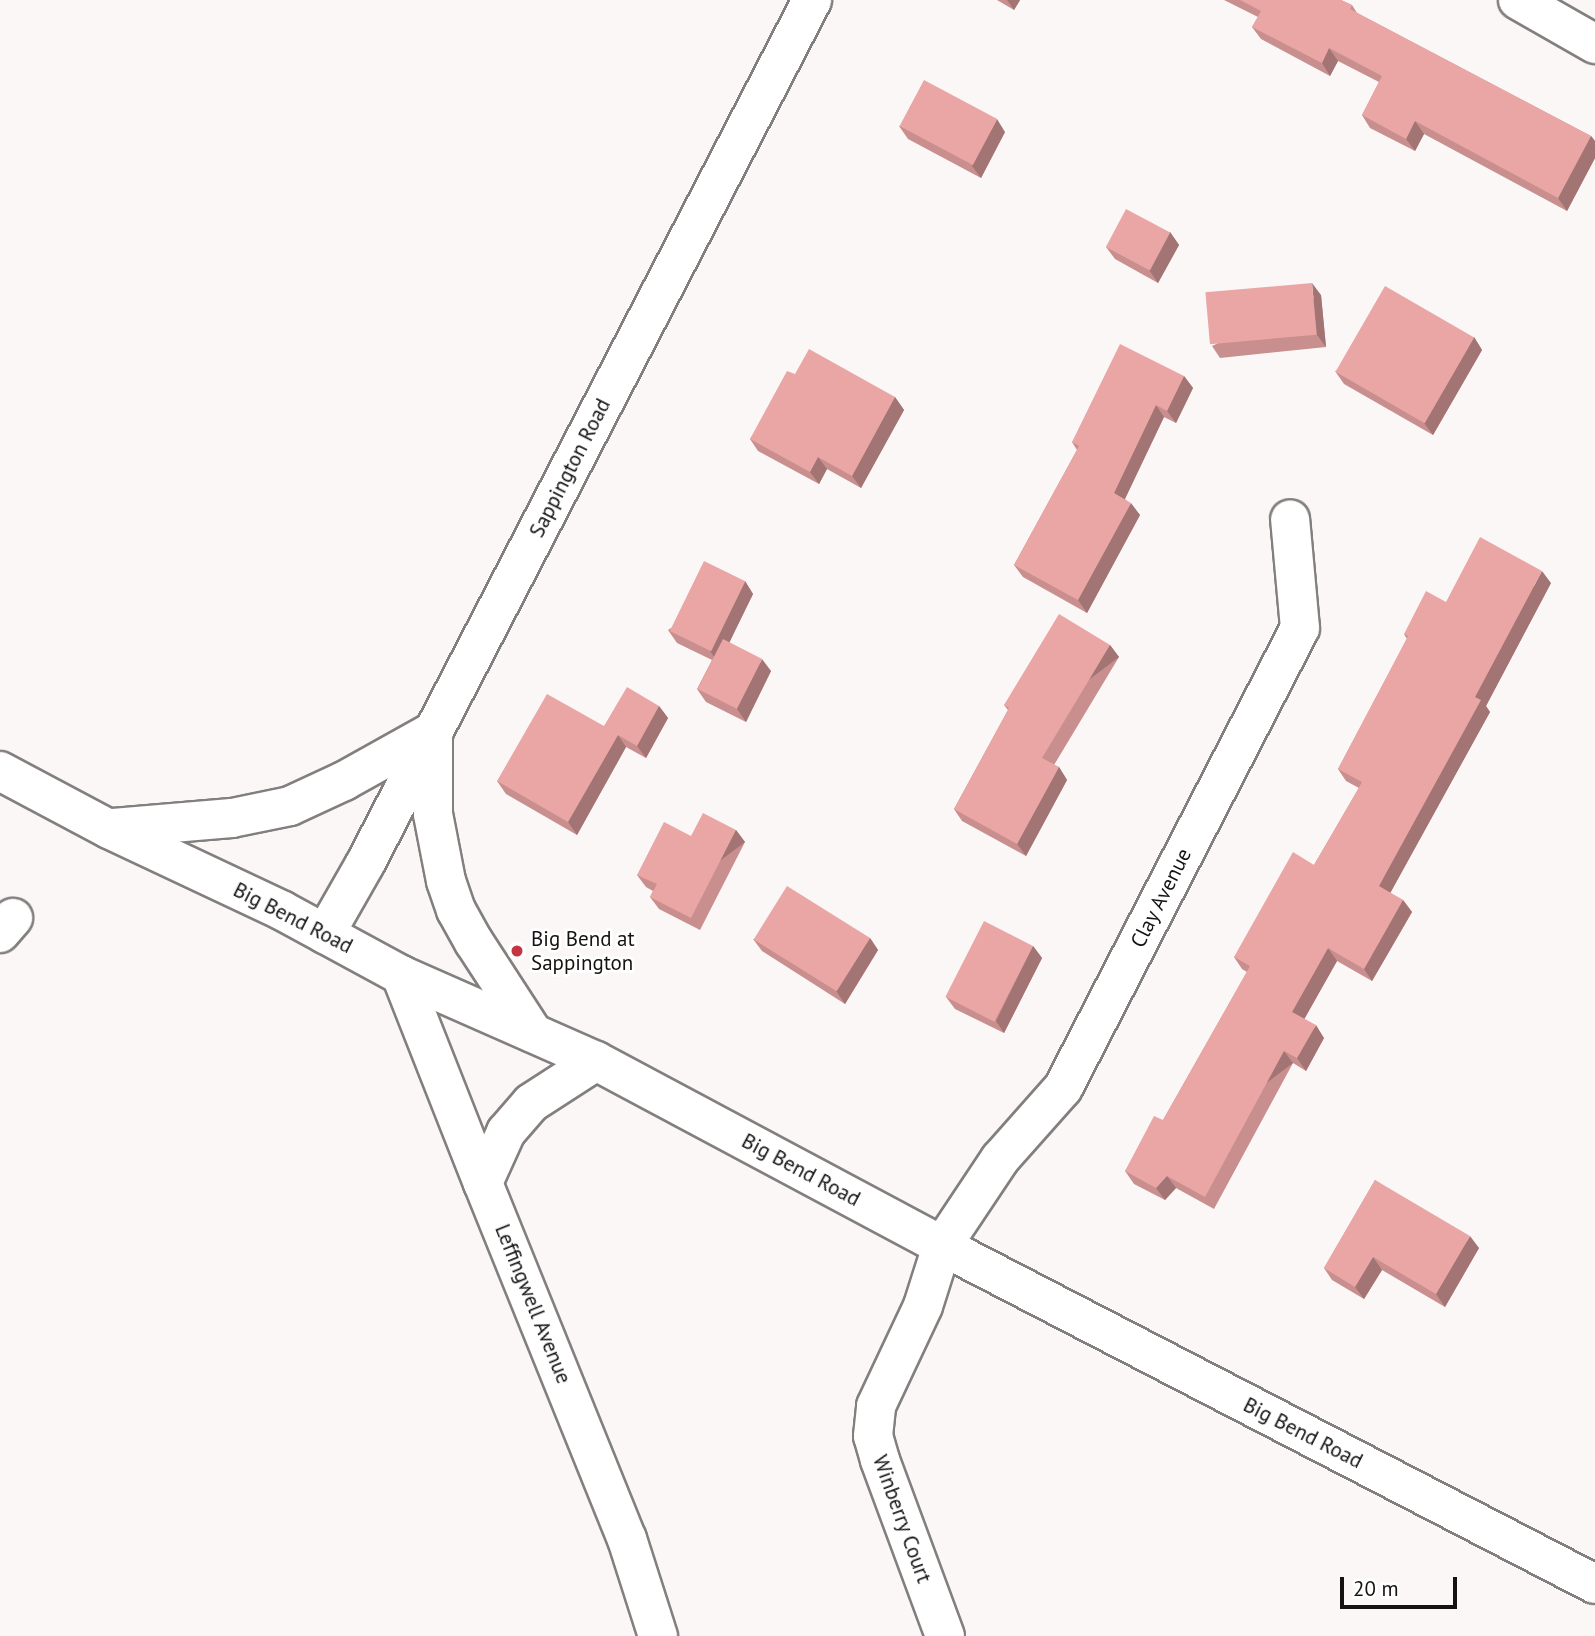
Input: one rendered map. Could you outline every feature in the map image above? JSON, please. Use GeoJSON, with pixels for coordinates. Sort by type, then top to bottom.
{"type":"FeatureCollection","features":[{"type":"Feature","properties":{"kind":"main road","name":"Sappington Road"},"geometry":{"type":"LineString","coordinates":[[325,934],[812,0]]}},
{"type":"Feature","properties":{"kind":"main road"},"geometry":{"type":"LineString","coordinates":[[1518,0],[1595,44]]}},
{"type":"Feature","properties":{"kind":"main road","name":"Clay Avenue"},"geometry":{"type":"LineString","coordinates":[[942,1246],[1000,1159],[1063,1088],[1300,628],[1290,519]]}},
{"type":"Feature","properties":{"kind":"main road"},"geometry":{"type":"LineString","coordinates":[[109,829],[222,820],[290,806],[334,786],[433,731],[433,814],[446,881],[456,910],[474,942],[533,1033]]}},
{"type":"Feature","properties":{"kind":"main road","name":"Big Bend Road"},"geometry":{"type":"LineString","coordinates":[[0,771],[109,829],[325,934],[401,975],[596,1061],[942,1246],[1595,1584]]}},
{"type":"Feature","properties":{"kind":"main road","name":"Leffingwell Avenue"},"geometry":{"type":"LineString","coordinates":[[401,975],[627,1539],[658,1636]]}},
{"type":"Feature","properties":{"kind":"main road"},"geometry":{"type":"LineString","coordinates":[[484,1183],[506,1132],[531,1103],[596,1061]]}},
{"type":"Feature","properties":{"kind":"main road","name":"Winberry Court"},"geometry":{"type":"LineString","coordinates":[[942,1246],[923,1306],[876,1406],[873,1436],[945,1636]]}},
{"type":"Feature","properties":{"kind":"building"},"geometry":{"type":"Polygon","coordinates":[[[1240,0],[1341,0],[1352,5],[1350,9],[1591,136],[1558,198],[1415,121],[1406,139],[1362,115],[1382,76],[1329,48],[1322,63],[1252,27],[1261,11],[1240,0]]]}},
{"type":"Feature","properties":{"kind":"building"},"geometry":{"type":"Polygon","coordinates":[[[924,80],[997,119],[973,165],[900,126],[924,80]]]}},
{"type":"Feature","properties":{"kind":"building"},"geometry":{"type":"Polygon","coordinates":[[[1126,209],[1170,232],[1150,270],[1106,247],[1126,209]]]}},
{"type":"Feature","properties":{"kind":"building"},"geometry":{"type":"Polygon","coordinates":[[[1312,283],[1317,335],[1210,344],[1205,292],[1312,283]]]}},
{"type":"Feature","properties":{"kind":"building"},"geometry":{"type":"Polygon","coordinates":[[[1385,286],[1474,338],[1425,423],[1336,372],[1385,286]]]}},
{"type":"Feature","properties":{"kind":"building"},"geometry":{"type":"Polygon","coordinates":[[[1120,344],[1184,376],[1167,411],[1156,405],[1114,493],[1131,503],[1078,600],[1014,565],[1079,446],[1072,442],[1120,344]]]}},
{"type":"Feature","properties":{"kind":"building"},"geometry":{"type":"Polygon","coordinates":[[[809,349],[895,397],[852,476],[818,457],[810,472],[750,439],[787,371],[795,374],[809,349]]]}},
{"type":"Feature","properties":{"kind":"building"},"geometry":{"type":"Polygon","coordinates":[[[1480,537],[1542,571],[1475,697],[1481,700],[1379,886],[1403,900],[1364,969],[1328,948],[1292,1012],[1316,1025],[1297,1058],[1284,1051],[1205,1197],[1167,1176],[1156,1188],[1125,1171],[1154,1116],[1163,1120],[1250,966],[1234,957],[1293,852],[1314,865],[1362,782],[1338,769],[1408,636],[1404,634],[1426,591],[1446,602],[1480,537]]]}},
{"type":"Feature","properties":{"kind":"building"},"geometry":{"type":"Polygon","coordinates":[[[704,561],[745,581],[711,651],[670,631],[704,561]]]}},
{"type":"Feature","properties":{"kind":"building"},"geometry":{"type":"Polygon","coordinates":[[[1059,614],[1110,645],[1042,758],[1059,767],[1017,844],[954,809],[1009,708],[1004,705],[1059,614]]]}},
{"type":"Feature","properties":{"kind":"building"},"geometry":{"type":"Polygon","coordinates":[[[723,639],[762,659],[737,709],[698,689],[723,639]]]}},
{"type":"Feature","properties":{"kind":"building"},"geometry":{"type":"Polygon","coordinates":[[[627,687],[659,706],[637,746],[618,735],[568,822],[497,781],[547,694],[604,726],[627,687]]]}},
{"type":"Feature","properties":{"kind":"building"},"geometry":{"type":"Polygon","coordinates":[[[703,813],[736,830],[691,918],[650,897],[657,884],[637,875],[664,822],[691,836],[703,813]]]}},
{"type":"Feature","properties":{"kind":"building"},"geometry":{"type":"Polygon","coordinates":[[[787,886],[870,938],[837,991],[754,939],[787,886]]]}},
{"type":"Feature","properties":{"kind":"building"},"geometry":{"type":"Polygon","coordinates":[[[984,921],[1033,946],[994,1022],[945,997],[984,921]]]}},
{"type":"Feature","properties":{"kind":"building"},"geometry":{"type":"Polygon","coordinates":[[[1375,1180],[1470,1236],[1436,1294],[1373,1257],[1355,1287],[1324,1268],[1375,1180]]]}},
{"type":"Feature","properties":{"kind":"place","name":"Big Bend at Sappington"},"geometry":{"type":"Point","coordinates":[517,951]}}]}
